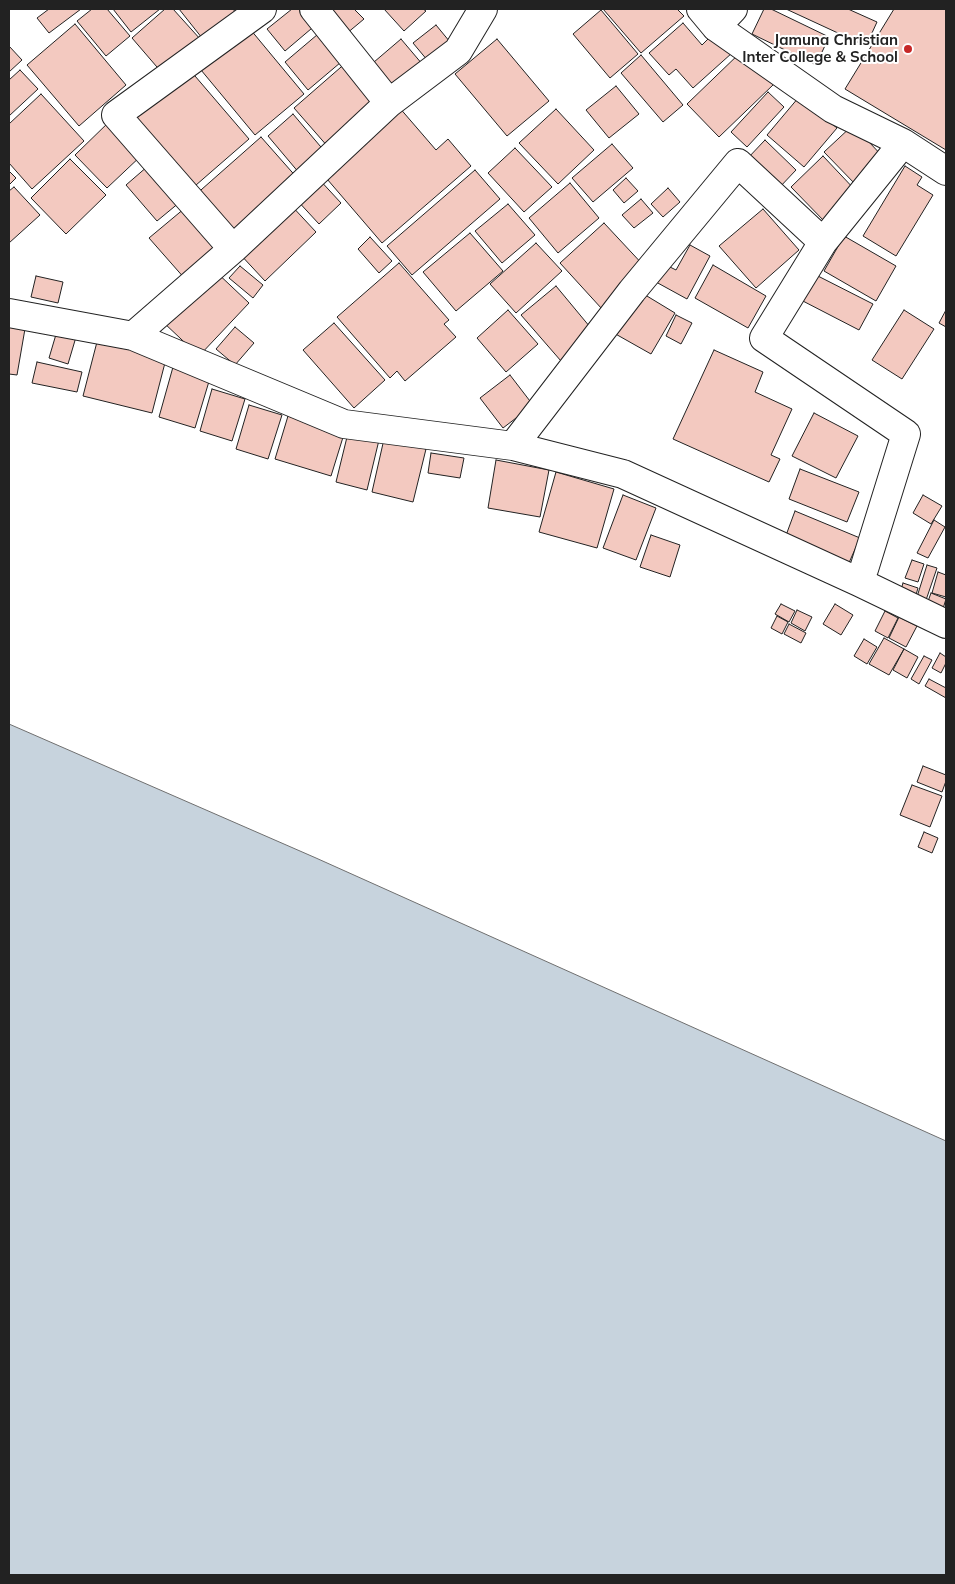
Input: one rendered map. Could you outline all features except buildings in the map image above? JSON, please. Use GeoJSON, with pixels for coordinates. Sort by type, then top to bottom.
{"type":"FeatureCollection","features":[{"type":"Feature","properties":{"kind":"street"},"geometry":{"type":"LineString","coordinates":[[233,249],[116,115],[262,9]]}},
{"type":"Feature","properties":{"kind":"street"},"geometry":{"type":"LineString","coordinates":[[314,9],[389,104]]}},
{"type":"Feature","properties":{"kind":"street"},"geometry":{"type":"LineString","coordinates":[[133,336],[233,249],[389,104],[458,51],[483,9]]}},
{"type":"Feature","properties":{"kind":"street"},"geometry":{"type":"LineString","coordinates":[[717,15],[833,109],[903,143],[946,171]]}},
{"type":"Feature","properties":{"kind":"street"},"geometry":{"type":"LineString","coordinates":[[864,569],[906,434],[764,338],[823,242],[903,143]]}},
{"type":"Feature","properties":{"kind":"street"},"geometry":{"type":"LineString","coordinates":[[512,446],[632,291],[738,163],[823,242]]}},
{"type":"Feature","properties":{"kind":"street"},"geometry":{"type":"LineString","coordinates":[[9,313],[133,336],[344,424],[512,446],[624,474],[946,624]]}},
{"type":"Feature","properties":{"kind":"shaded area"},"geometry":{"type":"Polygon","coordinates":[[[9,724],[316,858],[946,1141],[946,1575],[9,1575],[9,724]]]}},
{"type":"Feature","properties":{"kind":"place","name":"Jamuna Christian Inter College & School"},"geometry":{"type":"Point","coordinates":[908,49]}}]}
